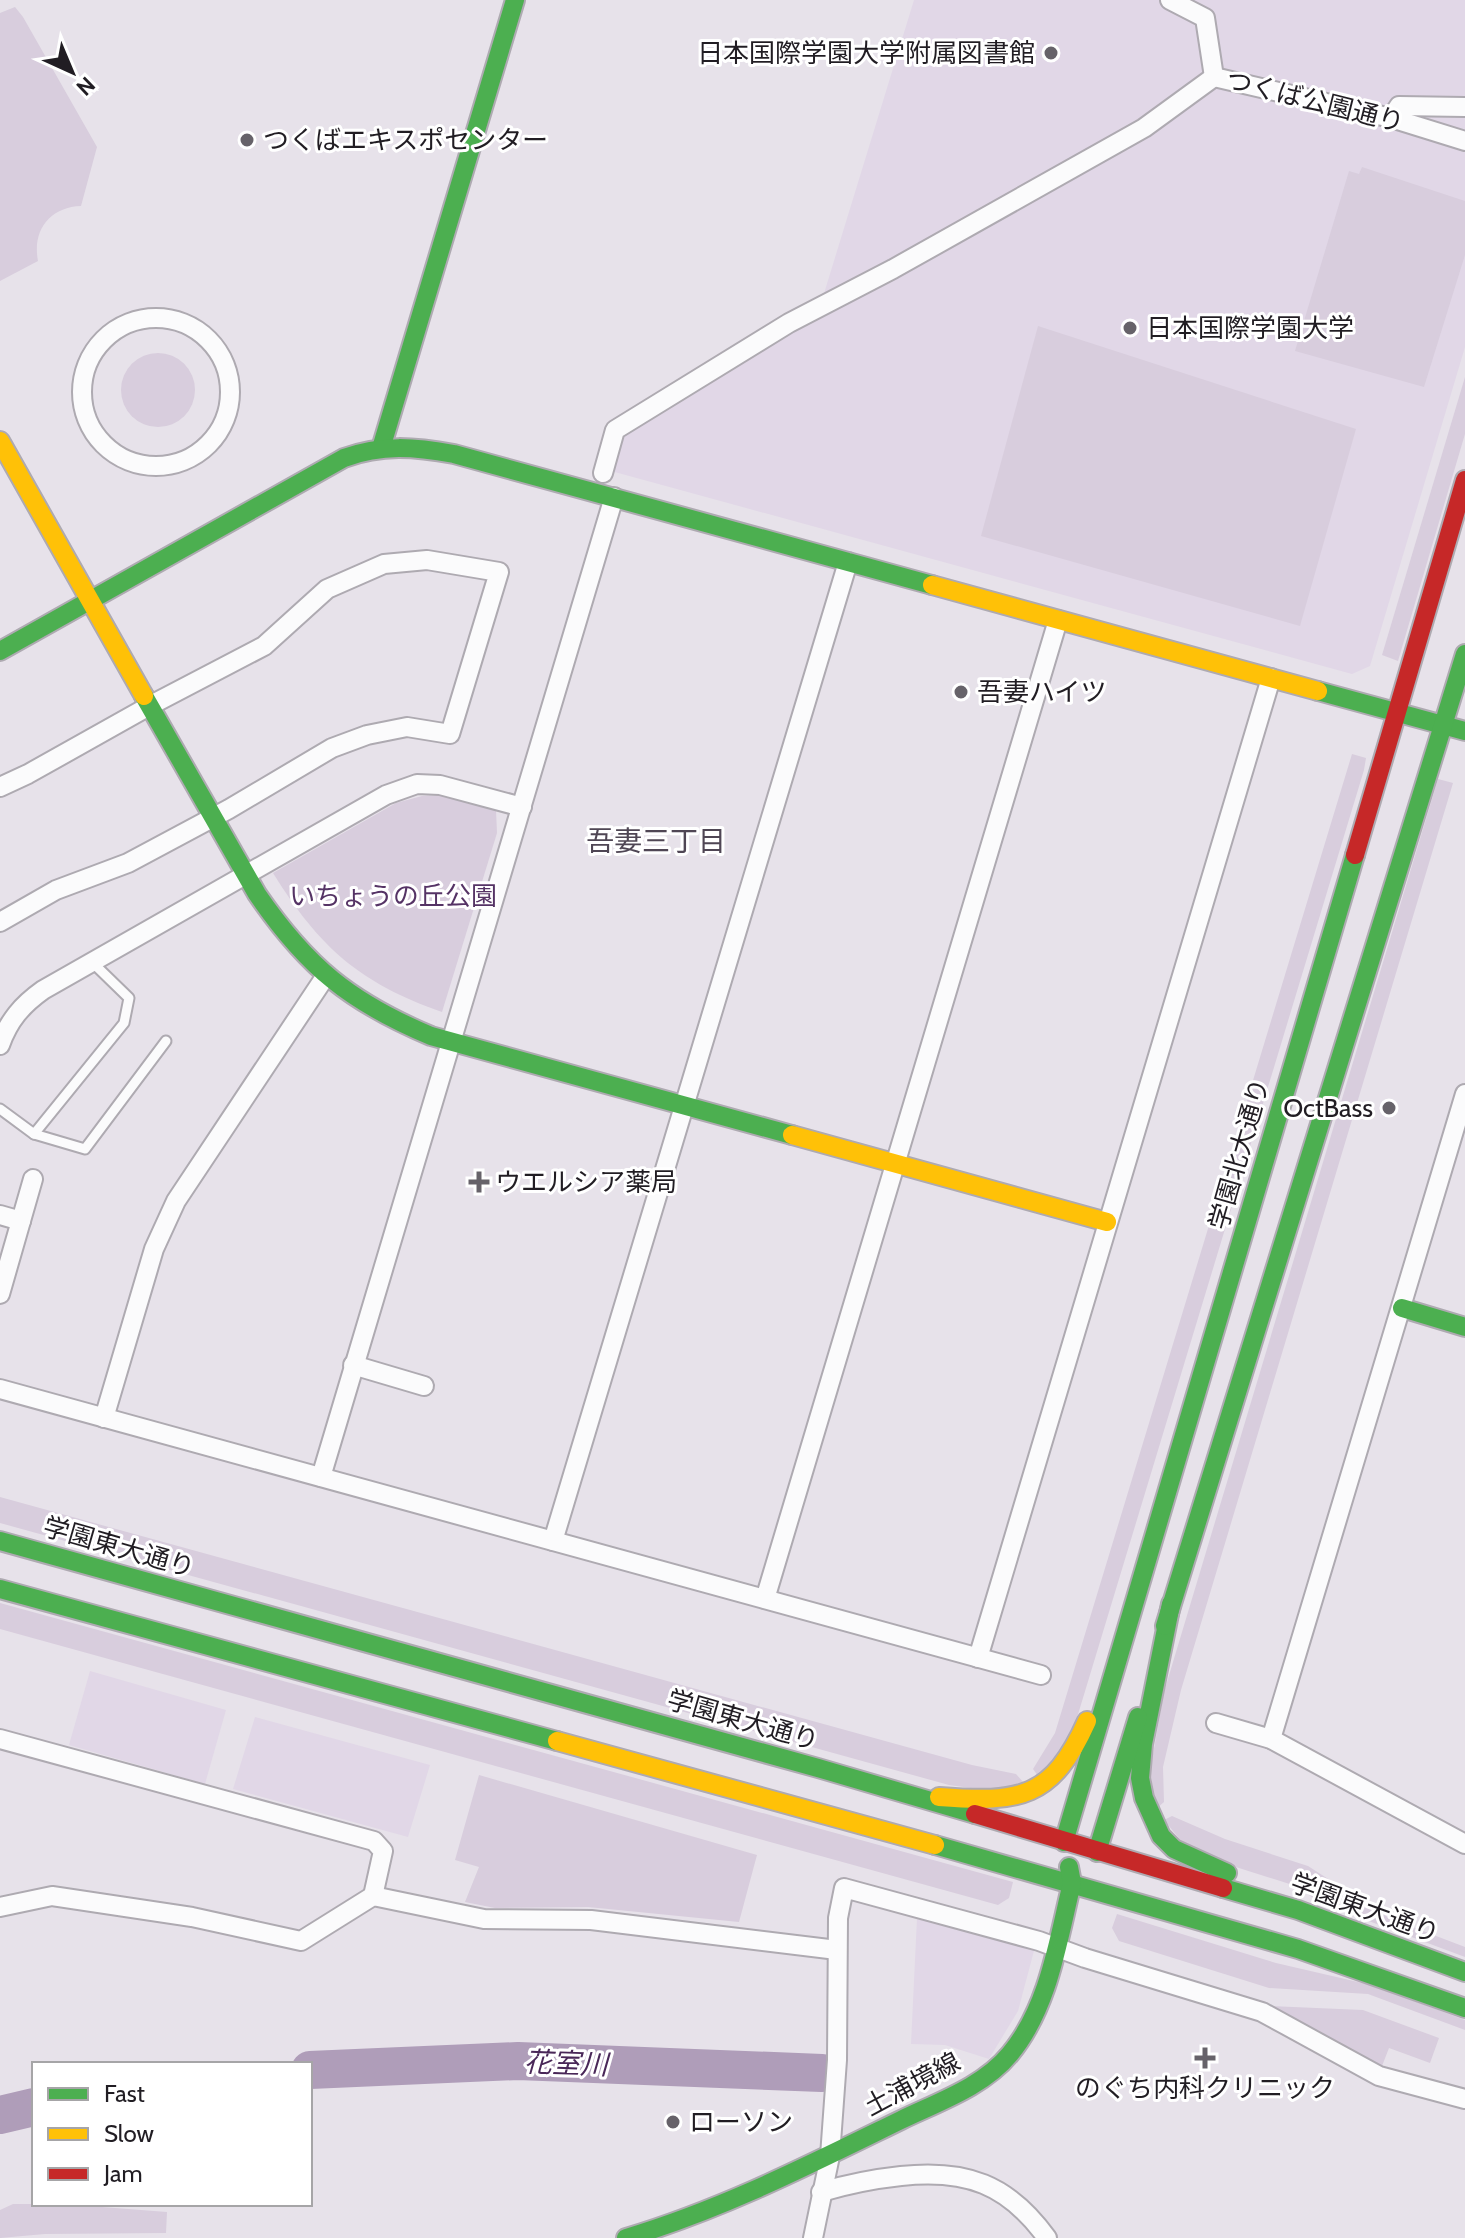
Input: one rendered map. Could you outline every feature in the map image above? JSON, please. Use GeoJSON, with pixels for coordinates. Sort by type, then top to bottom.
{"type":"FeatureCollection","features":[{"type":"Feature","properties":{"kind":"main road"},"geometry":{"type":"LineString","coordinates":[[382,445],[515,0]]}},
{"type":"Feature","properties":{"kind":"main road"},"geometry":{"type":"LineString","coordinates":[[0,441],[246,875],[280,929],[325,977],[390,1020],[451,1042],[1107,1222]]}},
{"type":"Feature","properties":{"kind":"main road"},"geometry":{"type":"LineString","coordinates":[[0,651],[344,458],[382,445],[454,454],[1465,731]]}},
{"type":"Feature","properties":{"kind":"main road","name":"学園北大通り"},"geometry":{"type":"LineString","coordinates":[[1064,1842],[1465,480]]}},
{"type":"Feature","properties":{"kind":"main road"},"geometry":{"type":"LineString","coordinates":[[1072,1883],[1097,1852],[1465,654]]}},
{"type":"Feature","properties":{"kind":"main road"},"geometry":{"type":"LineString","coordinates":[[1402,1308],[1465,1327]]}},
{"type":"Feature","properties":{"kind":"main road","name":"学園東大通り"},"geometry":{"type":"LineString","coordinates":[[0,1541],[903,1794],[1298,1910],[1465,1972]]}},
{"type":"Feature","properties":{"kind":"main road"},"geometry":{"type":"LineString","coordinates":[[0,1589],[1072,1883],[1298,1949],[1465,2008]]}},
{"type":"Feature","properties":{"kind":"main road"},"geometry":{"type":"LineString","coordinates":[[1171,1604],[1143,1744],[1140,1778],[1151,1818],[1161,1836],[1174,1849],[1210,1867],[1268,1888],[1298,1910]]}},
{"type":"Feature","properties":{"kind":"main road"},"geometry":{"type":"LineString","coordinates":[[903,1794],[992,1801],[1037,1788],[1067,1760],[1119,1661]]}},
{"type":"Feature","properties":{"kind":"main road","name":"土浦境線"},"geometry":{"type":"LineString","coordinates":[[626,2238],[695,2218],[830,2156],[944,2099],[985,2075],[1008,2056],[1027,2030],[1038,2006],[1072,1883],[1064,1842]]}},
{"type":"Feature","properties":{"kind":"street","name":"つくば公園通り"},"geometry":{"type":"LineString","coordinates":[[1170,0],[1205,18],[1214,77],[1391,118],[1465,141]]}},
{"type":"Feature","properties":{"kind":"street"},"geometry":{"type":"LineString","coordinates":[[603,473],[615,430],[789,323],[893,269],[1144,128],[1214,77]]}},
{"type":"Feature","properties":{"kind":"street"},"geometry":{"type":"LineString","coordinates":[[1391,118],[1399,106],[1465,107]]}},
{"type":"Feature","properties":{"kind":"street"},"geometry":{"type":"LineString","coordinates":[[163,318],[194,328],[218,350],[230,380],[228,412],[217,434],[200,452],[172,465],[140,465],[111,452],[91,428],[82,401],[84,374],[96,348],[116,329],[131,322],[163,318]]}},
{"type":"Feature","properties":{"kind":"street"},"geometry":{"type":"LineString","coordinates":[[321,1477],[614,497]]}},
{"type":"Feature","properties":{"kind":"street"},"geometry":{"type":"LineString","coordinates":[[0,787],[264,646],[327,589],[384,564],[427,560],[499,572],[450,734],[407,727],[367,735],[332,748],[128,863],[56,890],[0,922]]}},
{"type":"Feature","properties":{"kind":"street"},"geometry":{"type":"LineString","coordinates":[[553,1541],[848,562]]}},
{"type":"Feature","properties":{"kind":"street"},"geometry":{"type":"LineString","coordinates":[[765,1599],[1058,620]]}},
{"type":"Feature","properties":{"kind":"street"},"geometry":{"type":"LineString","coordinates":[[978,1658],[1271,678]]}},
{"type":"Feature","properties":{"kind":"street"},"geometry":{"type":"LineString","coordinates":[[0,1045],[13,1017],[30,999],[386,795],[417,784],[440,785],[522,807]]}},
{"type":"Feature","properties":{"kind":"street"},"geometry":{"type":"LineString","coordinates":[[104,1418],[154,1249],[176,1201],[325,977]]}},
{"type":"Feature","properties":{"kind":"street"},"geometry":{"type":"LineString","coordinates":[[1271,1739],[1465,1094]]}},
{"type":"Feature","properties":{"kind":"street"},"geometry":{"type":"LineString","coordinates":[[0,1294],[33,1179]]}},
{"type":"Feature","properties":{"kind":"street"},"geometry":{"type":"LineString","coordinates":[[0,1215],[21,1221]]}},
{"type":"Feature","properties":{"kind":"street"},"geometry":{"type":"LineString","coordinates":[[353,1365],[424,1386]]}},
{"type":"Feature","properties":{"kind":"street"},"geometry":{"type":"LineString","coordinates":[[0,1389],[1041,1675]]}},
{"type":"Feature","properties":{"kind":"street"},"geometry":{"type":"LineString","coordinates":[[1216,1723],[1271,1739],[1465,1842]]}},
{"type":"Feature","properties":{"kind":"street"},"geometry":{"type":"LineString","coordinates":[[0,1739],[374,1841],[383,1851],[373,1896]]}},
{"type":"Feature","properties":{"kind":"street"},"geometry":{"type":"LineString","coordinates":[[813,2238],[830,2156],[837,2060],[837,1950],[840,1902],[844,1888],[1055,1947],[1262,2012],[1379,2076],[1465,2099]]}},
{"type":"Feature","properties":{"kind":"street"},"geometry":{"type":"LineString","coordinates":[[0,1907],[52,1896],[192,1917],[301,1941],[373,1896],[484,1919],[591,1920],[837,1950]]}},
{"type":"Feature","properties":{"kind":"street"},"geometry":{"type":"LineString","coordinates":[[821,2192],[855,2182],[936,2173],[960,2175],[977,2180],[1013,2201],[1026,2211],[1047,2238]]}},
{"type":"Feature","properties":{"kind":"lane"},"geometry":{"type":"LineString","coordinates":[[34,1134],[124,1023],[129,998],[93,963]]}},
{"type":"Feature","properties":{"kind":"lane"},"geometry":{"type":"LineString","coordinates":[[0,1109],[34,1134],[85,1149],[166,1041]]}},
{"type":"Feature","properties":{"kind":"shaded area","name":"日本国際学園大学"},"geometry":{"type":"Polygon","coordinates":[[[914,0],[1465,0],[1465,347],[1370,666],[1352,674],[611,471],[626,428],[822,300],[914,0]]]}},
{"type":"Feature","properties":{"kind":"shaded area"},"geometry":{"type":"Polygon","coordinates":[[[90,1671],[226,1710],[205,1784],[69,1745],[90,1671]]]}},
{"type":"Feature","properties":{"kind":"shaded area"},"geometry":{"type":"Polygon","coordinates":[[[255,1717],[430,1765],[408,1837],[233,1789],[255,1717]]]}},
{"type":"Feature","properties":{"kind":"shaded area"},"geometry":{"type":"Polygon","coordinates":[[[917,1918],[1035,1947],[1018,2011],[989,2059],[945,2045],[911,2044],[917,1918]]]}},
{"type":"Feature","properties":{"kind":"green space"},"geometry":{"type":"Polygon","coordinates":[[[15,7],[97,147],[81,206],[70,207],[52,216],[38,239],[38,261],[0,281],[0,13],[15,7]]]}},
{"type":"Feature","properties":{"kind":"green space"},"geometry":{"type":"Polygon","coordinates":[[[1362,167],[1465,201],[1465,255],[1424,387],[1295,351],[1349,171],[1359,174],[1362,167]]]}},
{"type":"Feature","properties":{"kind":"green space"},"geometry":{"type":"Polygon","coordinates":[[[1038,326],[1356,429],[1300,626],[981,536],[1038,326]]]}},
{"type":"Feature","properties":{"kind":"green space"},"geometry":{"type":"Polygon","coordinates":[[[158,353],[172,356],[184,364],[192,376],[195,390],[192,404],[184,416],[172,424],[158,427],[144,424],[132,416],[124,404],[121,390],[124,376],[132,364],[144,356],[158,353]]]}},
{"type":"Feature","properties":{"kind":"green space"},"geometry":{"type":"Polygon","coordinates":[[[1465,377],[1465,434],[1398,661],[1382,655],[1465,377]]]}},
{"type":"Feature","properties":{"kind":"green space"},"geometry":{"type":"Polygon","coordinates":[[[1352,754],[1366,758],[1364,770],[1076,1721],[1061,1751],[1038,1776],[1033,1769],[1055,1733],[1352,754]]]}},
{"type":"Feature","properties":{"kind":"green space"},"geometry":{"type":"Polygon","coordinates":[[[1438,779],[1453,783],[1181,1690],[1163,1767],[1164,1802],[1156,1809],[1150,1771],[1164,1692],[1438,779]]]}},
{"type":"Feature","properties":{"kind":"green space","name":"いちょうの丘公園"},"geometry":{"type":"Polygon","coordinates":[[[446,795],[496,810],[497,833],[442,1012],[387,988],[344,959],[307,922],[273,873],[396,803],[422,796],[446,795]]]}},
{"type":"Feature","properties":{"kind":"green space"},"geometry":{"type":"Polygon","coordinates":[[[0,1497],[972,1765],[1016,1774],[1024,1783],[999,1792],[949,1785],[0,1523],[0,1497]]]}},
{"type":"Feature","properties":{"kind":"green space"},"geometry":{"type":"Polygon","coordinates":[[[0,1603],[1013,1882],[1009,1898],[998,1905],[0,1629],[0,1603]]]}},
{"type":"Feature","properties":{"kind":"green space"},"geometry":{"type":"Polygon","coordinates":[[[479,1775],[757,1855],[739,1922],[588,1907],[495,1908],[465,1902],[479,1867],[455,1860],[479,1775]]]}},
{"type":"Feature","properties":{"kind":"green space"},"geometry":{"type":"Polygon","coordinates":[[[1172,1816],[1225,1839],[1308,1866],[1389,1918],[1465,1947],[1465,1957],[1318,1902],[1299,1887],[1220,1862],[1182,1842],[1164,1820],[1172,1816]]]}},
{"type":"Feature","properties":{"kind":"green space"},"geometry":{"type":"Polygon","coordinates":[[[1117,1914],[1276,1963],[1371,1985],[1465,2020],[1465,2030],[1368,1994],[1269,1988],[1119,1941],[1112,1928],[1117,1914]]]}},
{"type":"Feature","properties":{"kind":"green space"},"geometry":{"type":"Polygon","coordinates":[[[1270,2006],[1363,2010],[1439,2038],[1430,2063],[1389,2048],[1382,2066],[1270,2006]]]}},
{"type":"Feature","properties":{"kind":"green space"},"geometry":{"type":"Polygon","coordinates":[[[13,2204],[32,2204],[167,2212],[166,2233],[45,2234],[0,2238],[0,2210],[13,2204]]]}},
{"type":"Feature","properties":{"kind":"waterway","name":"花室川"},"geometry":{"type":"LineString","coordinates":[[312,2070],[518,2061],[822,2073]]}},
{"type":"Feature","properties":{"kind":"waterway","name":"花室川"},"geometry":{"type":"LineString","coordinates":[[0,2115],[32,2107]]}},
{"type":"Feature","properties":{"kind":"traffic: fast"},"geometry":{"type":"LineString","coordinates":[[382,445],[515,0]]}},
{"type":"Feature","properties":{"kind":"traffic: fast"},"geometry":{"type":"LineString","coordinates":[[0,651],[344,458],[385,449],[412,448],[454,454],[932,585]]}},
{"type":"Feature","properties":{"kind":"traffic: fast"},"geometry":{"type":"LineString","coordinates":[[1165,1626],[1465,654]]}},
{"type":"Feature","properties":{"kind":"traffic: fast"},"geometry":{"type":"LineString","coordinates":[[1318,691],[1465,731]]}},
{"type":"Feature","properties":{"kind":"traffic: fast"},"geometry":{"type":"LineString","coordinates":[[144,696],[257,894],[313,962],[354,995],[377,1010],[431,1036],[792,1135]]}},
{"type":"Feature","properties":{"kind":"traffic: fast"},"geometry":{"type":"LineString","coordinates":[[1064,1842],[1355,855]]}},
{"type":"Feature","properties":{"kind":"traffic: fast"},"geometry":{"type":"LineString","coordinates":[[1402,1308],[1465,1327]]}},
{"type":"Feature","properties":{"kind":"traffic: fast"},"geometry":{"type":"LineString","coordinates":[[0,1541],[975,1814]]}},
{"type":"Feature","properties":{"kind":"traffic: fast"},"geometry":{"type":"LineString","coordinates":[[0,1589],[557,1741]]}},
{"type":"Feature","properties":{"kind":"traffic: fast"},"geometry":{"type":"LineString","coordinates":[[1171,1604],[1143,1744],[1140,1778],[1144,1798],[1161,1836],[1174,1849],[1227,1873]]}},
{"type":"Feature","properties":{"kind":"traffic: fast"},"geometry":{"type":"LineString","coordinates":[[1097,1852],[1138,1717]]}},
{"type":"Feature","properties":{"kind":"traffic: fast"},"geometry":{"type":"LineString","coordinates":[[935,1845],[1298,1949],[1465,2008]]}},
{"type":"Feature","properties":{"kind":"traffic: fast"},"geometry":{"type":"LineString","coordinates":[[626,2238],[697,2214],[800,2169],[959,2093],[999,2066],[1023,2035],[1043,1994],[1057,1950],[1072,1883],[1069,1867]]}},
{"type":"Feature","properties":{"kind":"traffic: fast"},"geometry":{"type":"LineString","coordinates":[[1223,1888],[1298,1910],[1465,1972]]}},
{"type":"Feature","properties":{"kind":"traffic: slow"},"geometry":{"type":"LineString","coordinates":[[0,441],[144,696]]}},
{"type":"Feature","properties":{"kind":"traffic: slow"},"geometry":{"type":"LineString","coordinates":[[932,585],[1318,691]]}},
{"type":"Feature","properties":{"kind":"traffic: slow"},"geometry":{"type":"LineString","coordinates":[[792,1135],[1107,1222]]}},
{"type":"Feature","properties":{"kind":"traffic: slow"},"geometry":{"type":"LineString","coordinates":[[939,1797],[991,1799],[1030,1790],[1046,1781],[1060,1767],[1087,1721]]}},
{"type":"Feature","properties":{"kind":"traffic: slow"},"geometry":{"type":"LineString","coordinates":[[557,1741],[935,1845]]}},
{"type":"Feature","properties":{"kind":"traffic: jam"},"geometry":{"type":"LineString","coordinates":[[1355,855],[1465,480]]}},
{"type":"Feature","properties":{"kind":"traffic: jam"},"geometry":{"type":"LineString","coordinates":[[975,1814],[1223,1888]]}},
{"type":"Feature","properties":{"kind":"place","name":"日本国際学園大学附属図書館"},"geometry":{"type":"Point","coordinates":[1051,53]}},
{"type":"Feature","properties":{"kind":"place","name":"つくばエキスポセンター"},"geometry":{"type":"Point","coordinates":[247,140]}},
{"type":"Feature","properties":{"kind":"place","name":"日本国際学園大学"},"geometry":{"type":"Point","coordinates":[1130,328]}},
{"type":"Feature","properties":{"kind":"place","name":"吾妻ハイツ"},"geometry":{"type":"Point","coordinates":[961,692]}},
{"type":"Feature","properties":{"kind":"place","name":"OctBass"},"geometry":{"type":"Point","coordinates":[1389,1108]}},
{"type":"Feature","properties":{"kind":"place","name":"ウエルシア薬局"},"geometry":{"type":"Point","coordinates":[479,1182]}},
{"type":"Feature","properties":{"kind":"place","name":"のぐち内科クリニック"},"geometry":{"type":"Point","coordinates":[1205,2058]}},
{"type":"Feature","properties":{"kind":"place","name":"ローソン"},"geometry":{"type":"Point","coordinates":[673,2122]}},
{"type":"Feature","properties":{"kind":"district","name":"吾妻三丁目"},"geometry":{"type":"Point","coordinates":[656,841]}}]}
